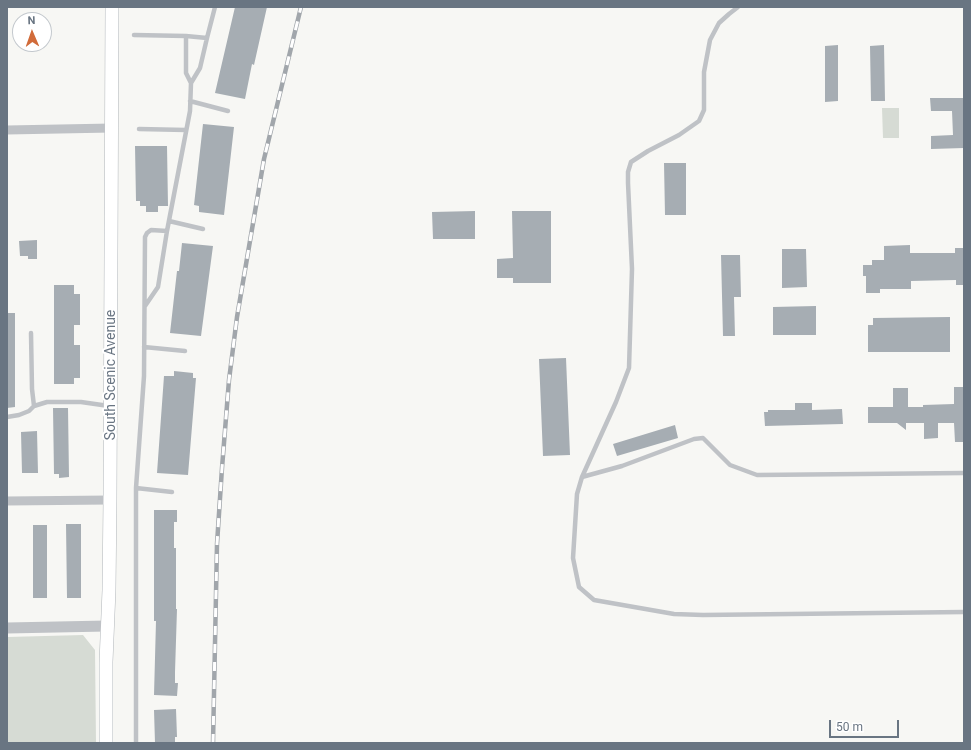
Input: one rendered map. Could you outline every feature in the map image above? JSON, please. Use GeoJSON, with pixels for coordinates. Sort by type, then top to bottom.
{"type":"FeatureCollection","features":[{"type":"Feature","properties":{"kind":"main road","name":"South Scenic Avenue"},"geometry":{"type":"LineString","coordinates":[[106,743],[111,406],[112,7]]}},
{"type":"Feature","properties":{"kind":"street"},"geometry":{"type":"LineString","coordinates":[[7,130],[112,128]]}},
{"type":"Feature","properties":{"kind":"street"},"geometry":{"type":"LineString","coordinates":[[7,501],[110,500]]}},
{"type":"Feature","properties":{"kind":"street"},"geometry":{"type":"LineString","coordinates":[[7,628],[107,626]]}},
{"type":"Feature","properties":{"kind":"lane"},"geometry":{"type":"LineString","coordinates":[[191,83],[200,68],[215,7]]}},
{"type":"Feature","properties":{"kind":"lane"},"geometry":{"type":"LineString","coordinates":[[738,7],[719,23],[710,40],[704,72],[704,110],[699,121],[679,135],[648,151],[631,162],[628,184],[632,268],[629,368],[616,402],[582,478],[577,494],[573,558],[579,587],[594,600],[674,614],[964,612]]}},
{"type":"Feature","properties":{"kind":"lane"},"geometry":{"type":"LineString","coordinates":[[134,35],[207,38]]}},
{"type":"Feature","properties":{"kind":"lane"},"geometry":{"type":"LineString","coordinates":[[145,306],[158,287],[186,130],[191,83],[186,73],[186,36]]}},
{"type":"Feature","properties":{"kind":"lane"},"geometry":{"type":"LineString","coordinates":[[190,101],[228,111]]}},
{"type":"Feature","properties":{"kind":"lane"},"geometry":{"type":"LineString","coordinates":[[139,129],[186,130]]}},
{"type":"Feature","properties":{"kind":"lane"},"geometry":{"type":"LineString","coordinates":[[169,221],[203,229]]}},
{"type":"Feature","properties":{"kind":"lane"},"geometry":{"type":"LineString","coordinates":[[136,743],[136,488],[144,376],[145,237],[151,230],[167,231]]}},
{"type":"Feature","properties":{"kind":"lane"},"geometry":{"type":"LineString","coordinates":[[31,333],[32,389],[34,406]]}},
{"type":"Feature","properties":{"kind":"lane"},"geometry":{"type":"LineString","coordinates":[[144,347],[185,351]]}},
{"type":"Feature","properties":{"kind":"lane"},"geometry":{"type":"LineString","coordinates":[[7,417],[19,415],[29,411],[34,406],[47,402],[81,402],[111,406]]}},
{"type":"Feature","properties":{"kind":"lane"},"geometry":{"type":"LineString","coordinates":[[582,478],[622,466],[694,439],[703,438],[730,465],[756,475],[964,473]]}},
{"type":"Feature","properties":{"kind":"lane"},"geometry":{"type":"LineString","coordinates":[[136,488],[172,492]]}},
{"type":"Feature","properties":{"kind":"shaded area"},"geometry":{"type":"Polygon","coordinates":[[[882,108],[899,108],[899,138],[883,138],[882,108]]]}},
{"type":"Feature","properties":{"kind":"shaded area"},"geometry":{"type":"Polygon","coordinates":[[[83,635],[95,650],[96,743],[7,743],[7,637],[83,635]]]}},
{"type":"Feature","properties":{"kind":"building"},"geometry":{"type":"Polygon","coordinates":[[[235,7],[267,7],[254,65],[252,64],[245,99],[215,93],[235,7]]]}},
{"type":"Feature","properties":{"kind":"building"},"geometry":{"type":"Polygon","coordinates":[[[838,45],[838,101],[825,102],[825,46],[838,45]]]}},
{"type":"Feature","properties":{"kind":"building"},"geometry":{"type":"Polygon","coordinates":[[[884,45],[885,101],[871,101],[870,46],[884,45]]]}},
{"type":"Feature","properties":{"kind":"building"},"geometry":{"type":"Polygon","coordinates":[[[930,98],[964,98],[964,148],[931,149],[931,136],[953,135],[952,111],[931,111],[930,98]]]}},
{"type":"Feature","properties":{"kind":"building"},"geometry":{"type":"Polygon","coordinates":[[[203,124],[234,127],[224,215],[199,212],[199,206],[194,205],[203,124]]]}},
{"type":"Feature","properties":{"kind":"building"},"geometry":{"type":"Polygon","coordinates":[[[135,146],[167,146],[168,206],[158,206],[158,212],[146,212],[146,206],[140,206],[140,201],[136,201],[135,146]]]}},
{"type":"Feature","properties":{"kind":"building"},"geometry":{"type":"Polygon","coordinates":[[[664,163],[686,163],[686,215],[665,215],[664,163]]]}},
{"type":"Feature","properties":{"kind":"building"},"geometry":{"type":"Polygon","coordinates":[[[475,211],[475,239],[433,239],[432,212],[475,211]]]}},
{"type":"Feature","properties":{"kind":"building"},"geometry":{"type":"Polygon","coordinates":[[[512,211],[551,211],[551,283],[513,283],[513,278],[497,278],[497,259],[513,258],[512,211]]]}},
{"type":"Feature","properties":{"kind":"building"},"geometry":{"type":"Polygon","coordinates":[[[37,240],[37,259],[28,259],[28,256],[20,256],[19,241],[37,240]]]}},
{"type":"Feature","properties":{"kind":"building"},"geometry":{"type":"Polygon","coordinates":[[[182,243],[213,246],[201,336],[170,333],[177,271],[179,271],[182,243]]]}},
{"type":"Feature","properties":{"kind":"building"},"geometry":{"type":"Polygon","coordinates":[[[910,245],[910,253],[955,253],[955,248],[964,248],[964,285],[956,285],[956,280],[911,281],[911,289],[880,289],[880,293],[866,293],[866,276],[863,276],[863,265],[872,265],[872,260],[884,260],[884,246],[910,245]]]}},
{"type":"Feature","properties":{"kind":"building"},"geometry":{"type":"Polygon","coordinates":[[[782,249],[806,249],[807,287],[782,288],[782,249]]]}},
{"type":"Feature","properties":{"kind":"building"},"geometry":{"type":"Polygon","coordinates":[[[721,255],[740,255],[741,297],[734,297],[735,336],[723,336],[721,255]]]}},
{"type":"Feature","properties":{"kind":"building"},"geometry":{"type":"Polygon","coordinates":[[[54,285],[74,285],[74,294],[80,294],[80,325],[74,325],[74,345],[80,345],[80,378],[74,378],[74,384],[54,384],[54,285]]]}},
{"type":"Feature","properties":{"kind":"building"},"geometry":{"type":"Polygon","coordinates":[[[816,306],[816,335],[773,335],[773,307],[816,306]]]}},
{"type":"Feature","properties":{"kind":"building"},"geometry":{"type":"Polygon","coordinates":[[[7,313],[15,313],[15,407],[7,408],[7,313]]]}},
{"type":"Feature","properties":{"kind":"building"},"geometry":{"type":"Polygon","coordinates":[[[950,317],[950,352],[868,352],[868,325],[873,325],[873,318],[950,317]]]}},
{"type":"Feature","properties":{"kind":"building"},"geometry":{"type":"Polygon","coordinates":[[[566,358],[570,455],[543,456],[539,359],[566,358]]]}},
{"type":"Feature","properties":{"kind":"building"},"geometry":{"type":"Polygon","coordinates":[[[174,371],[193,373],[193,378],[196,378],[188,475],[157,473],[164,376],[174,376],[174,371]]]}},
{"type":"Feature","properties":{"kind":"building"},"geometry":{"type":"Polygon","coordinates":[[[954,387],[964,387],[964,442],[955,442],[954,423],[938,423],[938,438],[924,439],[924,423],[906,423],[906,430],[897,423],[868,423],[868,407],[893,407],[893,388],[908,388],[908,407],[923,407],[923,405],[954,404],[954,387]]]}},
{"type":"Feature","properties":{"kind":"building"},"geometry":{"type":"Polygon","coordinates":[[[795,403],[812,403],[812,410],[842,409],[843,424],[765,426],[764,412],[768,412],[768,410],[795,410],[795,403]]]}},
{"type":"Feature","properties":{"kind":"building"},"geometry":{"type":"Polygon","coordinates":[[[53,408],[68,408],[69,477],[59,478],[59,474],[54,474],[53,408]]]}},
{"type":"Feature","properties":{"kind":"building"},"geometry":{"type":"Polygon","coordinates":[[[675,425],[678,438],[617,456],[613,444],[675,425]]]}},
{"type":"Feature","properties":{"kind":"building"},"geometry":{"type":"Polygon","coordinates":[[[37,431],[38,473],[22,473],[21,432],[37,431]]]}},
{"type":"Feature","properties":{"kind":"building"},"geometry":{"type":"Polygon","coordinates":[[[154,510],[177,510],[177,522],[174,522],[174,548],[176,548],[177,609],[175,683],[178,683],[177,696],[154,695],[156,621],[154,621],[154,510]]]}},
{"type":"Feature","properties":{"kind":"building"},"geometry":{"type":"Polygon","coordinates":[[[66,524],[81,524],[81,598],[67,598],[66,524]]]}},
{"type":"Feature","properties":{"kind":"building"},"geometry":{"type":"Polygon","coordinates":[[[33,525],[47,525],[47,598],[33,598],[33,525]]]}},
{"type":"Feature","properties":{"kind":"building"},"geometry":{"type":"Polygon","coordinates":[[[176,709],[177,737],[175,737],[175,743],[155,743],[154,710],[176,709]]]}},
{"type":"Feature","properties":{"kind":"railway"},"geometry":{"type":"LineString","coordinates":[[213,743],[217,544],[229,380],[237,317],[264,159],[301,7]]}}]}
